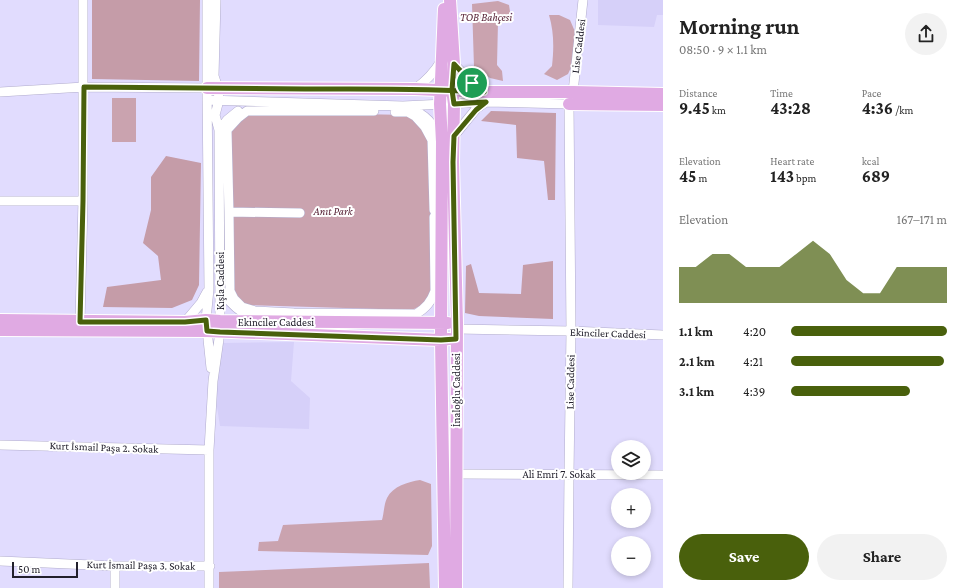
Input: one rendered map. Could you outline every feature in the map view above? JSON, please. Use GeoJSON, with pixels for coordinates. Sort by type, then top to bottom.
{"type":"FeatureCollection","features":[{"type":"Feature","properties":{"kind":"main road"},"geometry":{"type":"LineString","coordinates":[[444,0],[442,58],[446,90]]}},
{"type":"Feature","properties":{"kind":"main road","name":"İnaloğlu Caddesi"},"geometry":{"type":"LineString","coordinates":[[445,588],[441,340],[442,142],[440,104],[454,64],[450,0]]}},
{"type":"Feature","properties":{"kind":"main road"},"geometry":{"type":"LineString","coordinates":[[213,94],[415,89],[446,90],[485,97],[572,92],[663,94]]}},
{"type":"Feature","properties":{"kind":"main road","name":"İnaloğlu Caddesi"},"geometry":{"type":"LineString","coordinates":[[446,90],[454,104],[453,170],[457,330],[456,588]]}},
{"type":"Feature","properties":{"kind":"main road"},"geometry":{"type":"LineString","coordinates":[[569,104],[663,105]]}},
{"type":"Feature","properties":{"kind":"main road","name":"Ekinciler Caddesi"},"geometry":{"type":"LineString","coordinates":[[0,320],[185,322],[207,326]]}},
{"type":"Feature","properties":{"kind":"main road","name":"Ekinciler Caddesi"},"geometry":{"type":"LineString","coordinates":[[220,327],[257,322],[441,322],[457,330]]}},
{"type":"Feature","properties":{"kind":"main road","name":"Ekinciler Caddesi"},"geometry":{"type":"LineString","coordinates":[[0,330],[207,326],[441,340],[457,330]]}},
{"type":"Feature","properties":{"kind":"street"},"geometry":{"type":"LineString","coordinates":[[80,322],[83,201],[83,0]]}},
{"type":"Feature","properties":{"kind":"street"},"geometry":{"type":"LineString","coordinates":[[207,0],[213,94],[207,326],[213,381]]}},
{"type":"Feature","properties":{"kind":"street","name":"Kışla Caddesi"},"geometry":{"type":"LineString","coordinates":[[209,588],[208,450],[213,381],[220,327],[220,130],[215,115],[213,94],[216,0]]}},
{"type":"Feature","properties":{"kind":"street","name":"Lise Caddesi"},"geometry":{"type":"LineString","coordinates":[[572,92],[583,0]]}},
{"type":"Feature","properties":{"kind":"street"},"geometry":{"type":"LineString","coordinates":[[415,89],[436,70],[442,58]]}},
{"type":"Feature","properties":{"kind":"street"},"geometry":{"type":"LineString","coordinates":[[454,64],[485,97]]}},
{"type":"Feature","properties":{"kind":"street"},"geometry":{"type":"LineString","coordinates":[[0,92],[84,87],[213,94],[252,101],[403,106],[454,104],[485,97],[569,104]]}},
{"type":"Feature","properties":{"kind":"street"},"geometry":{"type":"LineString","coordinates":[[454,136],[485,97]]}},
{"type":"Feature","properties":{"kind":"street"},"geometry":{"type":"LineString","coordinates":[[220,130],[227,120],[252,101]]}},
{"type":"Feature","properties":{"kind":"street","name":"Lise Caddesi"},"geometry":{"type":"LineString","coordinates":[[568,588],[571,331],[569,104]]}},
{"type":"Feature","properties":{"kind":"street"},"geometry":{"type":"LineString","coordinates":[[403,106],[425,116],[433,125],[442,142]]}},
{"type":"Feature","properties":{"kind":"street"},"geometry":{"type":"LineString","coordinates":[[280,110],[408,112],[415,116],[425,127],[432,140],[435,291],[426,308],[416,314],[294,313],[255,311],[242,307],[234,299],[230,291],[229,212],[227,130],[247,111],[280,110]]}},
{"type":"Feature","properties":{"kind":"street"},"geometry":{"type":"LineString","coordinates":[[0,202],[83,201]]}},
{"type":"Feature","properties":{"kind":"street"},"geometry":{"type":"LineString","coordinates":[[229,212],[300,213]]}},
{"type":"Feature","properties":{"kind":"street"},"geometry":{"type":"LineString","coordinates":[[185,322],[201,303],[208,289]]}},
{"type":"Feature","properties":{"kind":"street"},"geometry":{"type":"LineString","coordinates":[[220,290],[232,305],[242,314],[257,322]]}},
{"type":"Feature","properties":{"kind":"street"},"geometry":{"type":"LineString","coordinates":[[414,322],[436,307],[442,297]]}},
{"type":"Feature","properties":{"kind":"street","name":"Ekinciler Caddesi"},"geometry":{"type":"LineString","coordinates":[[457,330],[571,331],[663,336]]}},
{"type":"Feature","properties":{"kind":"street","name":"Kurt İsmail Paşa 2. Sokak"},"geometry":{"type":"LineString","coordinates":[[0,445],[208,450]]}},
{"type":"Feature","properties":{"kind":"street","name":"Ali Emri 7. Sokak"},"geometry":{"type":"LineString","coordinates":[[456,474],[663,475]]}},
{"type":"Feature","properties":{"kind":"street","name":"Kurt İsmail Paşa 3. Sokak"},"geometry":{"type":"LineString","coordinates":[[0,560],[115,566],[210,566]]}},
{"type":"Feature","properties":{"kind":"street"},"geometry":{"type":"LineString","coordinates":[[115,566],[115,588]]}},
{"type":"Feature","properties":{"kind":"shaded area"},"geometry":{"type":"Polygon","coordinates":[[[92,0],[200,0],[199,81],[92,79],[92,0]]]}},
{"type":"Feature","properties":{"kind":"shaded area"},"geometry":{"type":"Polygon","coordinates":[[[598,0],[663,0],[663,15],[657,15],[654,27],[598,25],[598,0]]]}},
{"type":"Feature","properties":{"kind":"shaded area"},"geometry":{"type":"Polygon","coordinates":[[[491,111],[556,113],[555,200],[548,200],[544,161],[517,158],[516,125],[481,121],[491,111]]]}},
{"type":"Feature","properties":{"kind":"shaded area"},"geometry":{"type":"Polygon","coordinates":[[[166,156],[201,163],[199,285],[192,300],[172,308],[103,307],[107,287],[161,280],[158,256],[143,243],[151,210],[151,177],[166,156]]]}},
{"type":"Feature","properties":{"kind":"shaded area"},"geometry":{"type":"Polygon","coordinates":[[[553,261],[553,319],[479,316],[465,313],[466,266],[471,264],[479,293],[521,294],[523,265],[553,261]]]}},
{"type":"Feature","properties":{"kind":"shaded area"},"geometry":{"type":"Polygon","coordinates":[[[294,342],[291,381],[310,398],[309,429],[220,426],[213,381],[222,343],[294,342]]]}},
{"type":"Feature","properties":{"kind":"green space","name":"TOB Bahçesi"},"geometry":{"type":"Polygon","coordinates":[[[498,1],[509,5],[511,18],[502,18],[498,22],[497,65],[502,71],[503,81],[490,78],[474,67],[472,4],[498,1]]]}},
{"type":"Feature","properties":{"kind":"green space"},"geometry":{"type":"Polygon","coordinates":[[[549,15],[559,15],[570,20],[576,34],[575,59],[568,74],[557,80],[544,74],[552,66],[553,59],[553,34],[549,15]]]}},
{"type":"Feature","properties":{"kind":"green space"},"geometry":{"type":"Polygon","coordinates":[[[112,98],[136,98],[136,142],[112,142],[112,98]]]}},
{"type":"Feature","properties":{"kind":"green space","name":"Anıt Park"},"geometry":{"type":"Polygon","coordinates":[[[250,112],[408,115],[420,125],[429,139],[431,290],[426,303],[412,310],[245,305],[236,297],[232,287],[231,129],[250,112]]]}},
{"type":"Feature","properties":{"kind":"green space"},"geometry":{"type":"Polygon","coordinates":[[[420,480],[431,484],[432,546],[428,555],[258,551],[259,542],[278,541],[283,525],[382,520],[385,503],[393,490],[401,485],[420,480]]]}},
{"type":"Feature","properties":{"kind":"green space"},"geometry":{"type":"Polygon","coordinates":[[[429,563],[430,588],[219,588],[219,572],[429,563]]]}},
{"type":"Feature","properties":{"kind":"route"},"geometry":{"type":"LineString","coordinates":[[472,83],[454,64],[452,90],[454,104],[486,102],[463,123],[454,136],[453,162],[457,323],[456,339],[441,340],[220,332],[207,331],[206,320],[185,322],[80,322],[84,87],[415,89],[452,90],[484,92],[472,83]]}}]}
